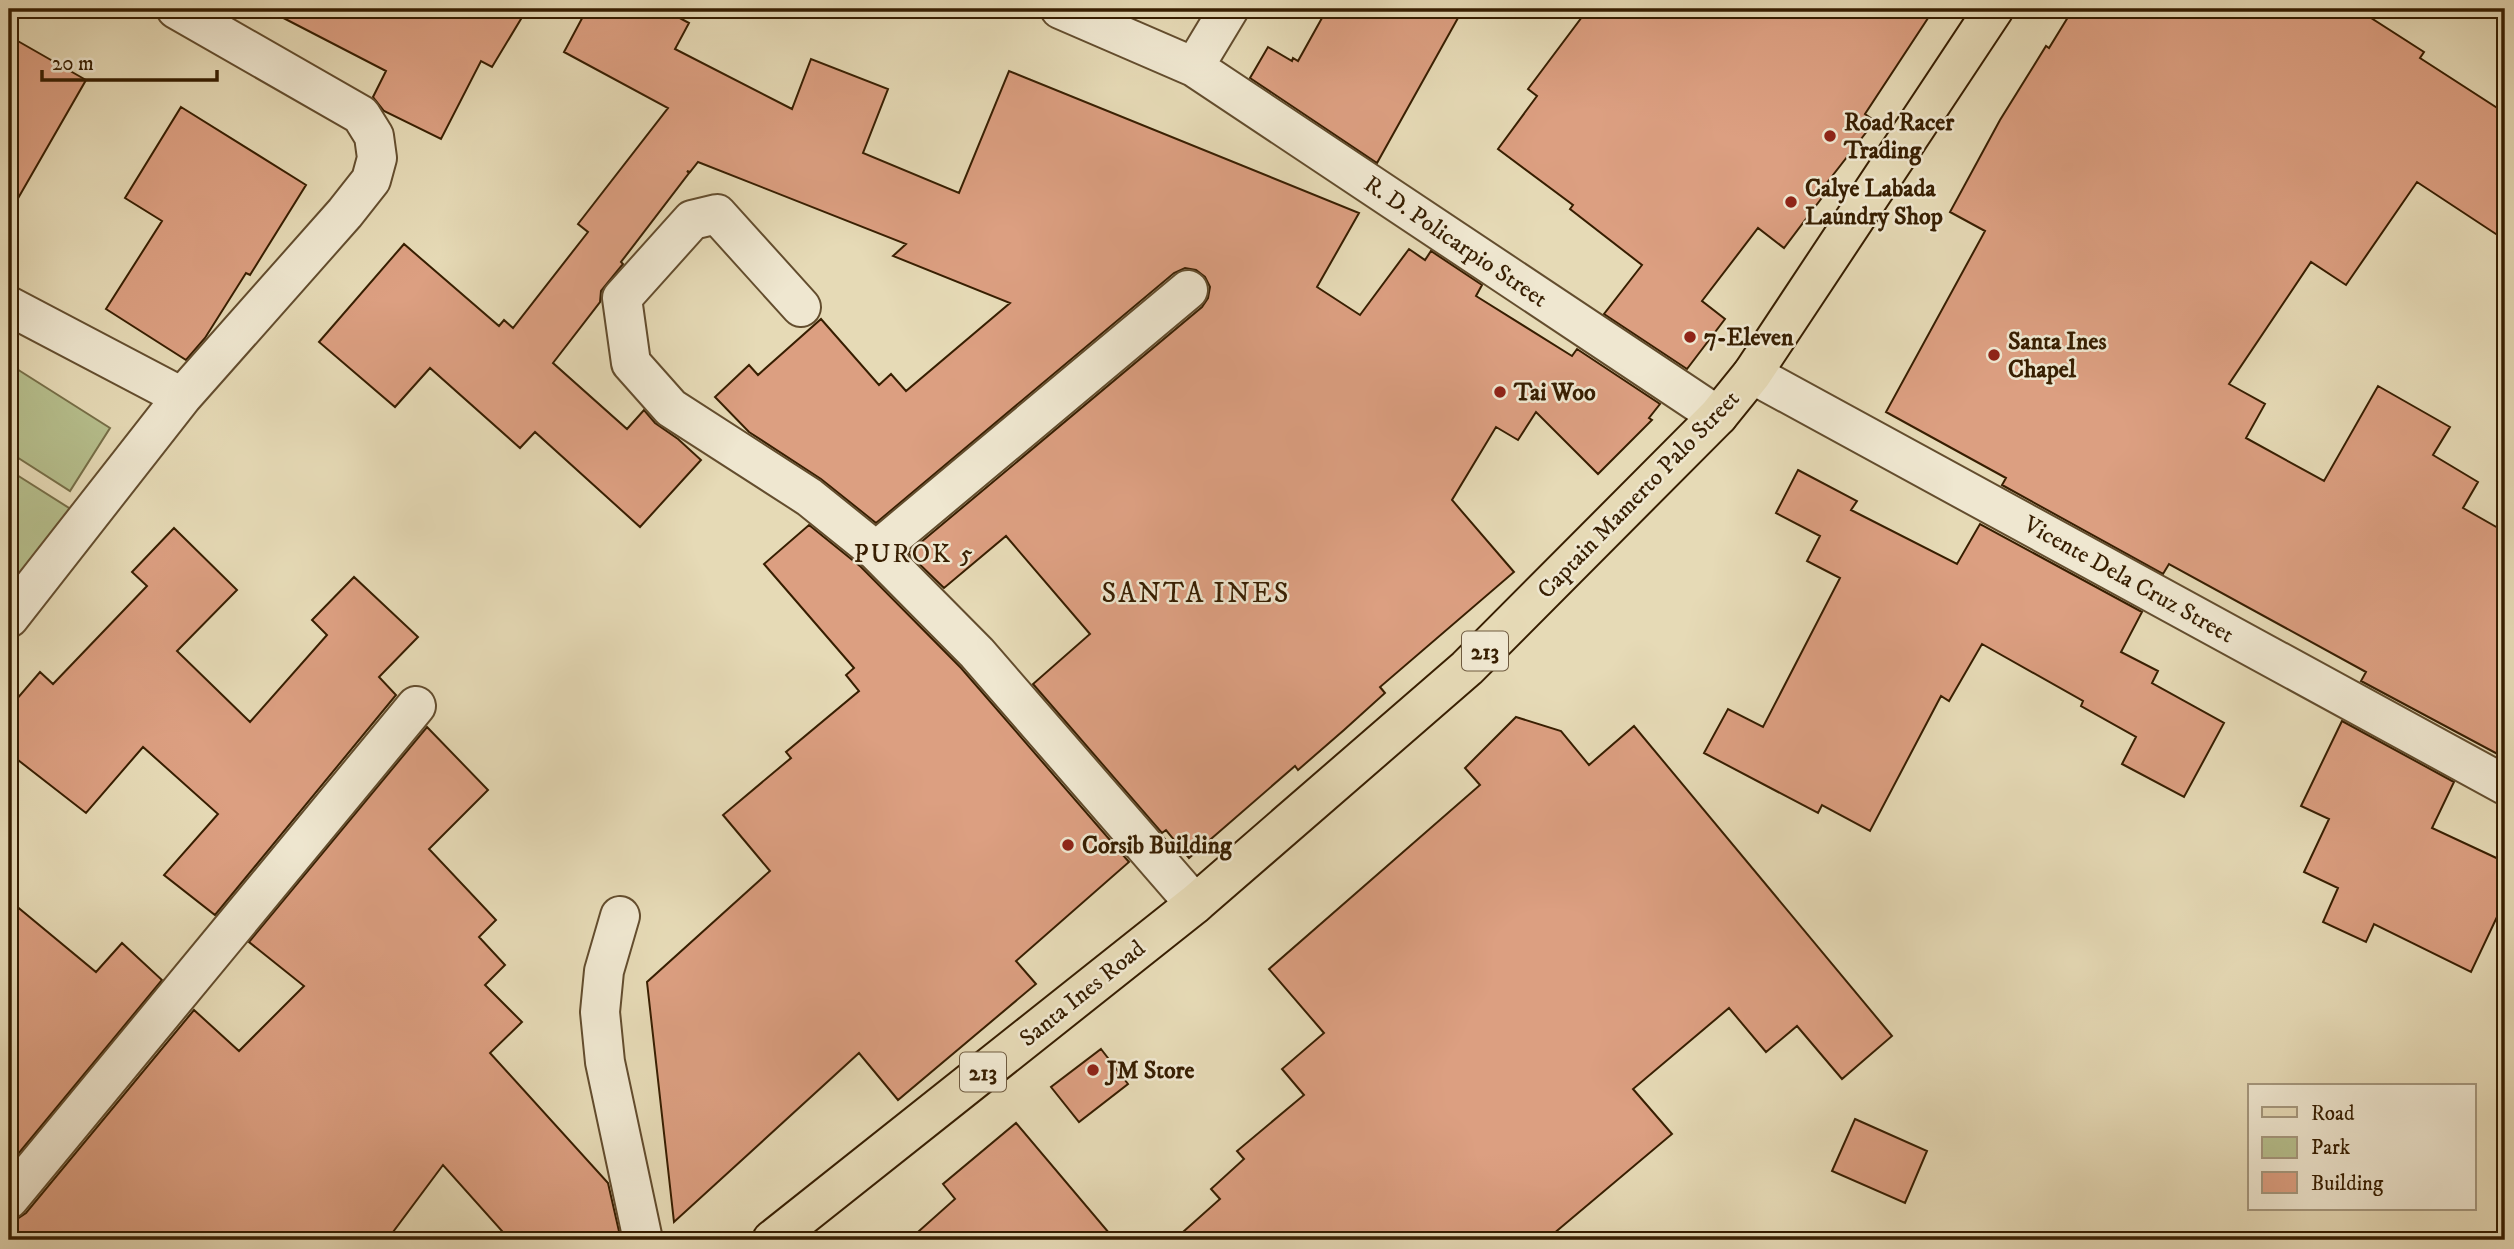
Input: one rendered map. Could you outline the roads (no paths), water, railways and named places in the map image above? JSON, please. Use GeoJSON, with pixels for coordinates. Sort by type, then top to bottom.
{"type":"FeatureCollection","features":[{"type":"Feature","properties":{"kind":"main road","name":"Captain Mamerto Palo Street"},"geometry":{"type":"LineString","coordinates":[[1195,904],[1467,668],[1718,416],[1752,374],[1994,9]]}},
{"type":"Feature","properties":{"kind":"main road","name":"Santa Ines Road"},"geometry":{"type":"LineString","coordinates":[[772,1240],[1195,904]]}},
{"type":"Feature","properties":{"kind":"street"},"geometry":{"type":"LineString","coordinates":[[9,618],[182,397],[371,180],[377,158],[374,136],[361,116],[176,9]]}},
{"type":"Feature","properties":{"kind":"street","name":"R. D. Policarpio Street"},"geometry":{"type":"LineString","coordinates":[[1060,9],[1194,67],[1718,416]]}},
{"type":"Feature","properties":{"kind":"street"},"geometry":{"type":"LineString","coordinates":[[1194,67],[1228,9]]}},
{"type":"Feature","properties":{"kind":"street"},"geometry":{"type":"LineString","coordinates":[[801,307],[717,214],[692,220],[622,298],[631,363],[671,408],[809,497],[876,551],[977,653],[1195,904]]}},
{"type":"Feature","properties":{"kind":"street"},"geometry":{"type":"LineString","coordinates":[[876,551],[1188,290]]}},
{"type":"Feature","properties":{"kind":"street"},"geometry":{"type":"LineString","coordinates":[[9,306],[182,397]]}},
{"type":"Feature","properties":{"kind":"street","name":"Vicente Dela Cruz Street"},"geometry":{"type":"LineString","coordinates":[[1752,374],[2505,785]]}},
{"type":"Feature","properties":{"kind":"street"},"geometry":{"type":"LineString","coordinates":[[9,1199],[416,706]]}},
{"type":"Feature","properties":{"kind":"street"},"geometry":{"type":"LineString","coordinates":[[620,916],[604,971],[600,1013],[605,1062],[643,1240]]}},
{"type":"Feature","properties":{"kind":"place","name":"Road Racer Trading"},"geometry":{"type":"Point","coordinates":[1830,136]}},
{"type":"Feature","properties":{"kind":"place","name":"Calye Labada Laundry Shop"},"geometry":{"type":"Point","coordinates":[1791,202]}},
{"type":"Feature","properties":{"kind":"place","name":"7-Eleven"},"geometry":{"type":"Point","coordinates":[1690,337]}},
{"type":"Feature","properties":{"kind":"place","name":"Santa Ines Chapel"},"geometry":{"type":"Point","coordinates":[1994,355]}},
{"type":"Feature","properties":{"kind":"place","name":"Tai Woo"},"geometry":{"type":"Point","coordinates":[1500,392]}},
{"type":"Feature","properties":{"kind":"place","name":"Corsib Building"},"geometry":{"type":"Point","coordinates":[1068,845]}},
{"type":"Feature","properties":{"kind":"place","name":"JM Store"},"geometry":{"type":"Point","coordinates":[1093,1070]}},
{"type":"Feature","properties":{"kind":"district","name":"PUROK 5"},"geometry":{"type":"Point","coordinates":[914,553]}},
{"type":"Feature","properties":{"kind":"district","name":"SANTA INES"},"geometry":{"type":"Point","coordinates":[1196,592]}}]}
